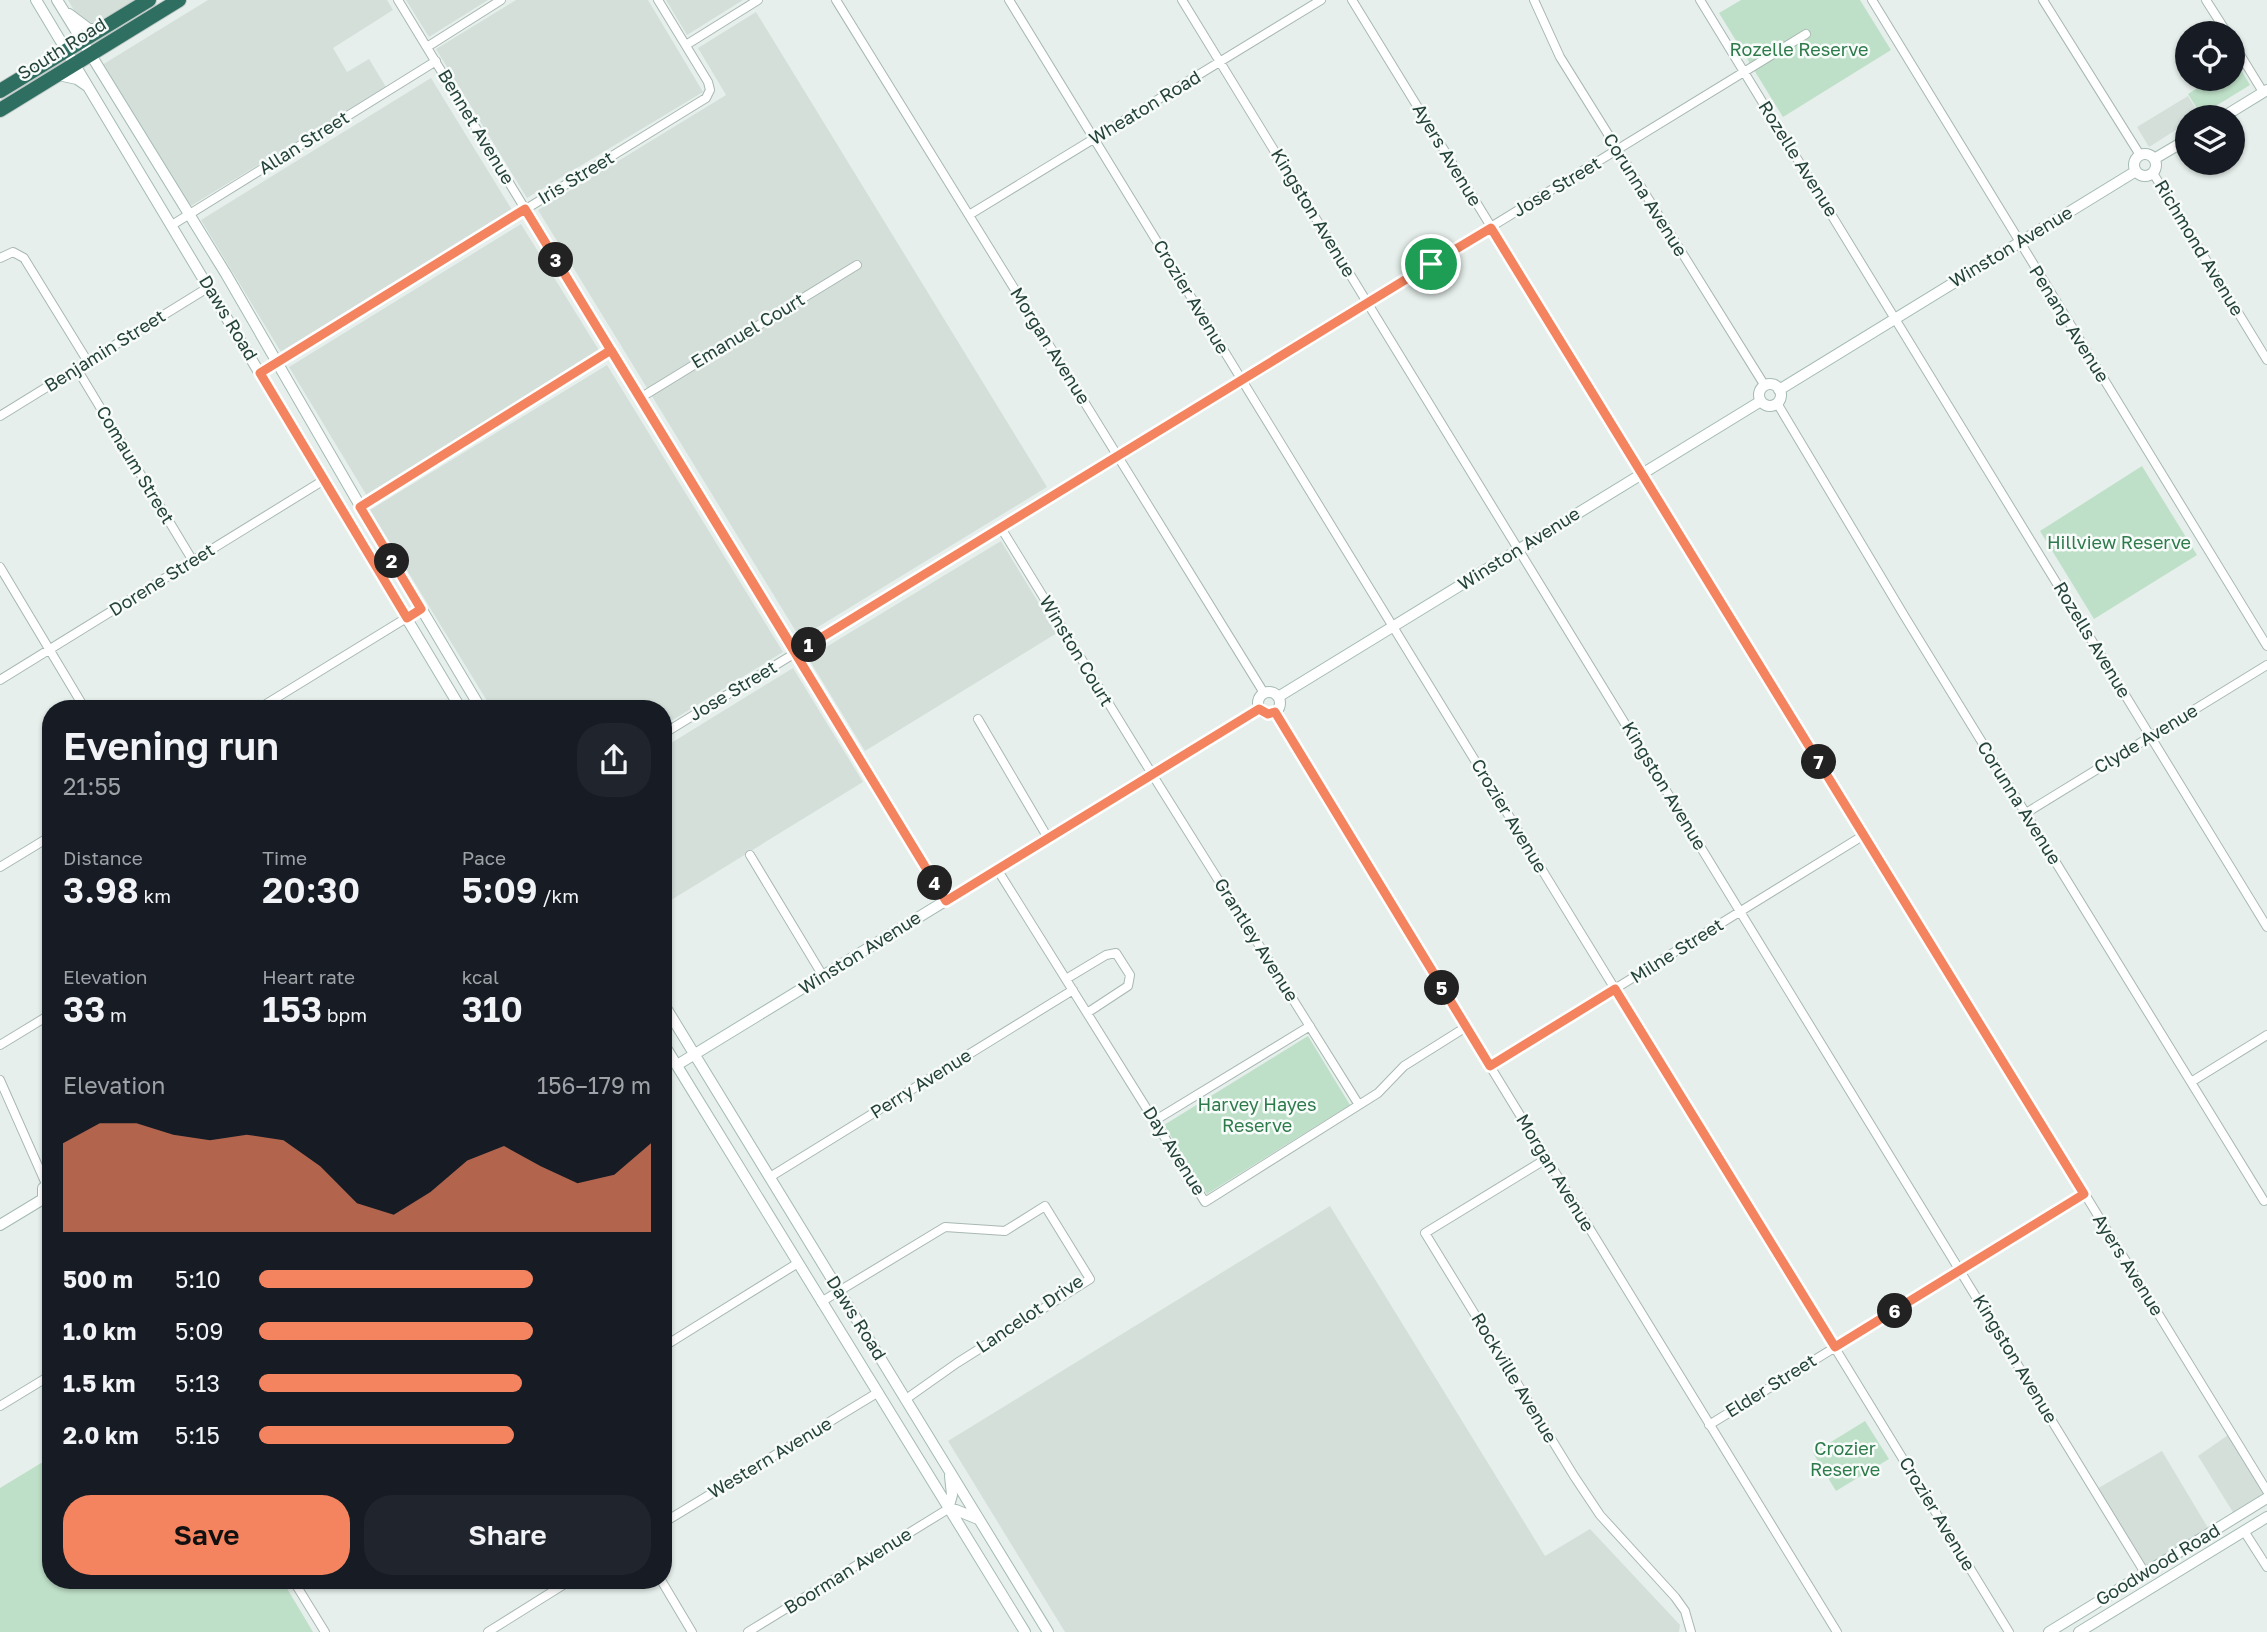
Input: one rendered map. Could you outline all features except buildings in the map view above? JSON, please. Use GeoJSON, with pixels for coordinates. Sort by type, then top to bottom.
{"type":"FeatureCollection","features":[{"type":"Feature","properties":{"kind":"highway","name":"South Road"},"geometry":{"type":"LineString","coordinates":[[87,48],[102,29],[149,0]]}},
{"type":"Feature","properties":{"kind":"highway","name":"South Road"},"geometry":{"type":"LineString","coordinates":[[0,91],[179,0]]}},
{"type":"Feature","properties":{"kind":"highway","name":"South Road"},"geometry":{"type":"LineString","coordinates":[[0,110],[58,75],[71,57]]}},
{"type":"Feature","properties":{"kind":"main road","name":"Daws Road"},"geometry":{"type":"LineString","coordinates":[[36,0],[456,700]]}},
{"type":"Feature","properties":{"kind":"main road","name":"Daws Road"},"geometry":{"type":"LineString","coordinates":[[59,4],[278,362],[360,507],[476,700]]}},
{"type":"Feature","properties":{"kind":"main road"},"geometry":{"type":"LineString","coordinates":[[59,4],[89,29],[102,29]]}},
{"type":"Feature","properties":{"kind":"main road"},"geometry":{"type":"LineString","coordinates":[[58,75],[85,84],[93,94]]}},
{"type":"Feature","properties":{"kind":"main road"},"geometry":{"type":"LineString","coordinates":[[2242,105],[2265,91]]}},
{"type":"Feature","properties":{"kind":"main road"},"geometry":{"type":"LineString","coordinates":[[2154,159],[2175,147]]}},
{"type":"Feature","properties":{"kind":"main road"},"geometry":{"type":"LineString","coordinates":[[2148,154],[2154,159],[2156,166],[2153,173],[2146,176],[2136,171],[2135,160],[2140,155],[2148,154]]}},
{"type":"Feature","properties":{"kind":"main road","name":"Winston Avenue"},"geometry":{"type":"LineString","coordinates":[[1779,390],[2136,171]]}},
{"type":"Feature","properties":{"kind":"main road"},"geometry":{"type":"LineString","coordinates":[[1772,385],[1779,390],[1777,403],[1770,406],[1761,401],[1760,392],[1765,386],[1772,385]]}},
{"type":"Feature","properties":{"kind":"main road","name":"Winston Avenue"},"geometry":{"type":"LineString","coordinates":[[1278,696],[1761,401]]}},
{"type":"Feature","properties":{"kind":"main road"},"geometry":{"type":"LineString","coordinates":[[1272,692],[1278,696],[1280,705],[1275,712],[1268,714],[1259,709],[1258,699],[1264,693],[1272,692]]}},
{"type":"Feature","properties":{"kind":"main road","name":"Winston Avenue"},"geometry":{"type":"LineString","coordinates":[[677,1066],[1259,709]]}},
{"type":"Feature","properties":{"kind":"main road","name":"Daws Road"},"geometry":{"type":"LineString","coordinates":[[672,1017],[1048,1632]]}},
{"type":"Feature","properties":{"kind":"main road","name":"Daws Road"},"geometry":{"type":"LineString","coordinates":[[672,1058],[1025,1632]]}},
{"type":"Feature","properties":{"kind":"main road"},"geometry":{"type":"LineString","coordinates":[[0,1225],[42,1204]]}},
{"type":"Feature","properties":{"kind":"main road"},"geometry":{"type":"LineString","coordinates":[[949,1470],[952,1495],[948,1509],[979,1520]]}},
{"type":"Feature","properties":{"kind":"main road","name":"Goodwood Road"},"geometry":{"type":"LineString","coordinates":[[2049,1632],[2267,1499]]}},
{"type":"Feature","properties":{"kind":"main road","name":"Goodwood Road"},"geometry":{"type":"LineString","coordinates":[[2079,1632],[2267,1517]]}},
{"type":"Feature","properties":{"kind":"main road"},"geometry":{"type":"LineString","coordinates":[[2140,1595],[2146,1573],[2168,1577]]}},
{"type":"Feature","properties":{"kind":"street","name":"Bennet Avenue"},"geometry":{"type":"LineString","coordinates":[[398,0],[946,901]]}},
{"type":"Feature","properties":{"kind":"street"},"geometry":{"type":"LineString","coordinates":[[427,47],[502,0]]}},
{"type":"Feature","properties":{"kind":"street"},"geometry":{"type":"LineString","coordinates":[[658,0],[686,45],[758,0]]}},
{"type":"Feature","properties":{"kind":"street","name":"Morgan Avenue"},"geometry":{"type":"LineString","coordinates":[[836,0],[1264,693]]}},
{"type":"Feature","properties":{"kind":"street","name":"Crozier Avenue"},"geometry":{"type":"LineString","coordinates":[[1009,0],[2009,1632]]}},
{"type":"Feature","properties":{"kind":"street","name":"Kingston Avenue"},"geometry":{"type":"LineString","coordinates":[[1182,0],[2146,1573]]}},
{"type":"Feature","properties":{"kind":"street","name":"Wheaton Road"},"geometry":{"type":"LineString","coordinates":[[969,215],[1321,0]]}},
{"type":"Feature","properties":{"kind":"street","name":"Ayers Avenue"},"geometry":{"type":"LineString","coordinates":[[1352,0],[2267,1491]]}},
{"type":"Feature","properties":{"kind":"street","name":"Corunna Avenue"},"geometry":{"type":"LineString","coordinates":[[1534,0],[1560,57],[1765,386]]}},
{"type":"Feature","properties":{"kind":"street","name":"Rozelle Avenue"},"geometry":{"type":"LineString","coordinates":[[1700,0],[1896,318]]}},
{"type":"Feature","properties":{"kind":"street","name":"Penang Avenue"},"geometry":{"type":"LineString","coordinates":[[1872,0],[2018,243],[2267,646]]}},
{"type":"Feature","properties":{"kind":"street"},"geometry":{"type":"LineString","coordinates":[[2043,0],[2140,155]]}},
{"type":"Feature","properties":{"kind":"street"},"geometry":{"type":"LineString","coordinates":[[2206,0],[2219,21]]}},
{"type":"Feature","properties":{"kind":"street","name":"Jose Street"},"geometry":{"type":"LineString","coordinates":[[672,729],[1806,34]]}},
{"type":"Feature","properties":{"kind":"street","name":"Iris Street"},"geometry":{"type":"LineString","coordinates":[[260,373],[702,101],[710,90],[708,82],[686,45]]}},
{"type":"Feature","properties":{"kind":"street","name":"Allan Street"},"geometry":{"type":"LineString","coordinates":[[172,225],[436,61]]}},
{"type":"Feature","properties":{"kind":"street"},"geometry":{"type":"LineString","coordinates":[[2245,61],[2265,91]]}},
{"type":"Feature","properties":{"kind":"street","name":"Richmond Avenue"},"geometry":{"type":"LineString","coordinates":[[2153,173],[2267,360]]}},
{"type":"Feature","properties":{"kind":"street"},"geometry":{"type":"LineString","coordinates":[[0,258],[13,252],[24,258],[88,362]]}},
{"type":"Feature","properties":{"kind":"street","name":"Emanuel Court"},"geometry":{"type":"LineString","coordinates":[[640,398],[857,265]]}},
{"type":"Feature","properties":{"kind":"street","name":"Benjamin Street"},"geometry":{"type":"LineString","coordinates":[[0,416],[209,287]]}},
{"type":"Feature","properties":{"kind":"street","name":"Rozells Avenue"},"geometry":{"type":"LineString","coordinates":[[1896,318],[2267,927]]}},
{"type":"Feature","properties":{"kind":"street"},"geometry":{"type":"LineString","coordinates":[[360,507],[611,350]]}},
{"type":"Feature","properties":{"kind":"street","name":"Comaum Street"},"geometry":{"type":"LineString","coordinates":[[77,369],[193,561]]}},
{"type":"Feature","properties":{"kind":"street","name":"Corunna Avenue"},"geometry":{"type":"LineString","coordinates":[[1777,403],[1905,617],[2266,1202]]}},
{"type":"Feature","properties":{"kind":"street","name":"Dorene Street"},"geometry":{"type":"LineString","coordinates":[[0,680],[324,480]]}},
{"type":"Feature","properties":{"kind":"street","name":"Winston Court"},"geometry":{"type":"LineString","coordinates":[[1001,528],[1152,774]]}},
{"type":"Feature","properties":{"kind":"street"},"geometry":{"type":"LineString","coordinates":[[0,567],[80,700]]}},
{"type":"Feature","properties":{"kind":"street"},"geometry":{"type":"LineString","coordinates":[[273,700],[421,609]]}},
{"type":"Feature","properties":{"kind":"street","name":"Clyde Avenue"},"geometry":{"type":"LineString","coordinates":[[2026,813],[2267,666]]}},
{"type":"Feature","properties":{"kind":"street","name":"Morgan Avenue"},"geometry":{"type":"LineString","coordinates":[[1275,712],[1837,1632]]}},
{"type":"Feature","properties":{"kind":"street"},"geometry":{"type":"LineString","coordinates":[[978,719],[1048,838]]}},
{"type":"Feature","properties":{"kind":"street","name":"Grantley Avenue"},"geometry":{"type":"LineString","coordinates":[[1152,774],[1360,1105]]}},
{"type":"Feature","properties":{"kind":"street","name":"Milne Street"},"geometry":{"type":"LineString","coordinates":[[1490,1066],[1864,835]]}},
{"type":"Feature","properties":{"kind":"street"},"geometry":{"type":"LineString","coordinates":[[0,867],[42,841]]}},
{"type":"Feature","properties":{"kind":"street"},"geometry":{"type":"LineString","coordinates":[[750,855],[823,976]]}},
{"type":"Feature","properties":{"kind":"street","name":"Day Avenue"},"geometry":{"type":"LineString","coordinates":[[997,869],[1205,1202],[1378,1093],[1404,1066],[1466,1027]]}},
{"type":"Feature","properties":{"kind":"street"},"geometry":{"type":"LineString","coordinates":[[1066,979],[1106,955],[1116,953],[1130,975],[1128,986],[1087,1013]]}},
{"type":"Feature","properties":{"kind":"street","name":"Perry Avenue"},"geometry":{"type":"LineString","coordinates":[[770,1177],[1073,990]]}},
{"type":"Feature","properties":{"kind":"street"},"geometry":{"type":"LineString","coordinates":[[0,1045],[42,1019]]}},
{"type":"Feature","properties":{"kind":"street"},"geometry":{"type":"LineString","coordinates":[[1154,1121],[1310,1026]]}},
{"type":"Feature","properties":{"kind":"street"},"geometry":{"type":"LineString","coordinates":[[2191,1082],[2267,1035]]}},
{"type":"Feature","properties":{"kind":"street"},"geometry":{"type":"LineString","coordinates":[[0,1080],[42,1170]]}},
{"type":"Feature","properties":{"kind":"street","name":"Rockville Avenue"},"geometry":{"type":"LineString","coordinates":[[1546,1159],[1425,1233],[1580,1486],[1600,1515],[1675,1597],[1685,1611],[1691,1632]]}},
{"type":"Feature","properties":{"kind":"street","name":"Elder Street"},"geometry":{"type":"LineString","coordinates":[[1709,1425],[2084,1194]]}},
{"type":"Feature","properties":{"kind":"street","name":"Lancelot Drive"},"geometry":{"type":"LineString","coordinates":[[821,1302],[945,1227],[1005,1231],[1045,1206],[1090,1279],[957,1363],[906,1399]]}},
{"type":"Feature","properties":{"kind":"street"},"geometry":{"type":"LineString","coordinates":[[672,1341],[797,1263]]}},
{"type":"Feature","properties":{"kind":"street"},"geometry":{"type":"LineString","coordinates":[[0,1406],[42,1380]]}},
{"type":"Feature","properties":{"kind":"street","name":"Western Avenue"},"geometry":{"type":"LineString","coordinates":[[672,1518],[877,1393]]}},
{"type":"Feature","properties":{"kind":"street","name":"Boorman Avenue"},"geometry":{"type":"LineString","coordinates":[[748,1632],[948,1509]]}},
{"type":"Feature","properties":{"kind":"street"},"geometry":{"type":"LineString","coordinates":[[2244,1531],[2267,1567]]}},
{"type":"Feature","properties":{"kind":"street"},"geometry":{"type":"LineString","coordinates":[[299,1589],[325,1632]]}},
{"type":"Feature","properties":{"kind":"street"},"geometry":{"type":"LineString","coordinates":[[488,1632],[557,1589]]}},
{"type":"Feature","properties":{"kind":"street"},"geometry":{"type":"LineString","coordinates":[[666,1589],[692,1632]]}},
{"type":"Feature","properties":{"kind":"shaded area"},"geometry":{"type":"Polygon","coordinates":[[[68,0],[138,0],[93,25],[78,17],[68,0]]]}},
{"type":"Feature","properties":{"kind":"shaded area"},"geometry":{"type":"Polygon","coordinates":[[[208,0],[387,0],[393,10],[333,48],[347,72],[369,59],[386,87],[189,207],[102,65],[208,0]]]}},
{"type":"Feature","properties":{"kind":"shaded area"},"geometry":{"type":"Polygon","coordinates":[[[406,0],[488,0],[429,37],[406,0]]]}},
{"type":"Feature","properties":{"kind":"shaded area"},"geometry":{"type":"Polygon","coordinates":[[[516,0],[648,0],[703,92],[527,198],[436,49],[516,0]]]}},
{"type":"Feature","properties":{"kind":"shaded area"},"geometry":{"type":"Polygon","coordinates":[[[666,0],[743,0],[687,35],[666,0]]]}},
{"type":"Feature","properties":{"kind":"shaded area"},"geometry":{"type":"Polygon","coordinates":[[[756,12],[1047,487],[800,638],[538,210],[726,95],[698,48],[756,12]]]}},
{"type":"Feature","properties":{"kind":"shaded area"},"geometry":{"type":"Polygon","coordinates":[[[431,78],[512,210],[281,352],[201,220],[431,78]]]}},
{"type":"Feature","properties":{"kind":"shaded area"},"geometry":{"type":"Polygon","coordinates":[[[2188,96],[2194,105],[2175,105],[2175,131],[2149,147],[2137,127],[2188,96]]]}},
{"type":"Feature","properties":{"kind":"shaded area"},"geometry":{"type":"Polygon","coordinates":[[[521,224],[600,352],[367,496],[289,367],[521,224]]]}},
{"type":"Feature","properties":{"kind":"shaded area"},"geometry":{"type":"Polygon","coordinates":[[[607,365],[783,652],[672,720],[672,700],[486,700],[370,510],[607,365]]]}},
{"type":"Feature","properties":{"kind":"shaded area"},"geometry":{"type":"Polygon","coordinates":[[[1001,541],[1057,633],[865,751],[808,658],[1001,541]]]}},
{"type":"Feature","properties":{"kind":"shaded area"},"geometry":{"type":"Polygon","coordinates":[[[793,668],[863,782],[672,899],[672,742],[793,668]]]}},
{"type":"Feature","properties":{"kind":"shaded area"},"geometry":{"type":"Polygon","coordinates":[[[1330,1206],[1545,1556],[1590,1529],[1680,1625],[1679,1632],[1065,1632],[948,1441],[1330,1206]]]}},
{"type":"Feature","properties":{"kind":"shaded area"},"geometry":{"type":"Polygon","coordinates":[[[2231,1433],[2267,1491],[2236,1517],[2198,1456],[2231,1433]]]}},
{"type":"Feature","properties":{"kind":"shaded area"},"geometry":{"type":"Polygon","coordinates":[[[2162,1451],[2211,1533],[2145,1573],[2095,1490],[2162,1451]]]}},
{"type":"Feature","properties":{"kind":"green space","name":"Rozelle Reserve"},"geometry":{"type":"Polygon","coordinates":[[[1741,0],[1860,0],[1891,50],[1783,117],[1719,13],[1741,0]]]}},
{"type":"Feature","properties":{"kind":"green space"},"geometry":{"type":"Polygon","coordinates":[[[2193,91],[2240,91],[2217,105],[2195,105],[2188,94],[2193,91]]]}},
{"type":"Feature","properties":{"kind":"green space","name":"Hillview Reserve"},"geometry":{"type":"Polygon","coordinates":[[[2142,466],[2197,555],[2094,619],[2040,531],[2142,466]]]}},
{"type":"Feature","properties":{"kind":"green space","name":"Harvey Hayes Reserve"},"geometry":{"type":"Polygon","coordinates":[[[1308,1036],[1350,1105],[1207,1194],[1164,1125],[1308,1036]]]}},
{"type":"Feature","properties":{"kind":"green space","name":"Crozier Reserve"},"geometry":{"type":"Polygon","coordinates":[[[1865,1421],[1889,1459],[1836,1491],[1813,1453],[1865,1421]]]}},
{"type":"Feature","properties":{"kind":"green space"},"geometry":{"type":"Polygon","coordinates":[[[42,1462],[42,1589],[287,1589],[313,1632],[0,1632],[0,1488],[42,1462]]]}},
{"type":"Feature","properties":{"kind":"route"},"geometry":{"type":"LineString","coordinates":[[1431,264],[796,653],[611,350],[360,507],[421,609],[407,618],[260,373],[525,209],[611,350],[946,901],[1259,709],[1268,714],[1275,712],[1490,1066],[1615,989],[1835,1347],[2084,1194],[1491,228],[1431,264]]}}]}
